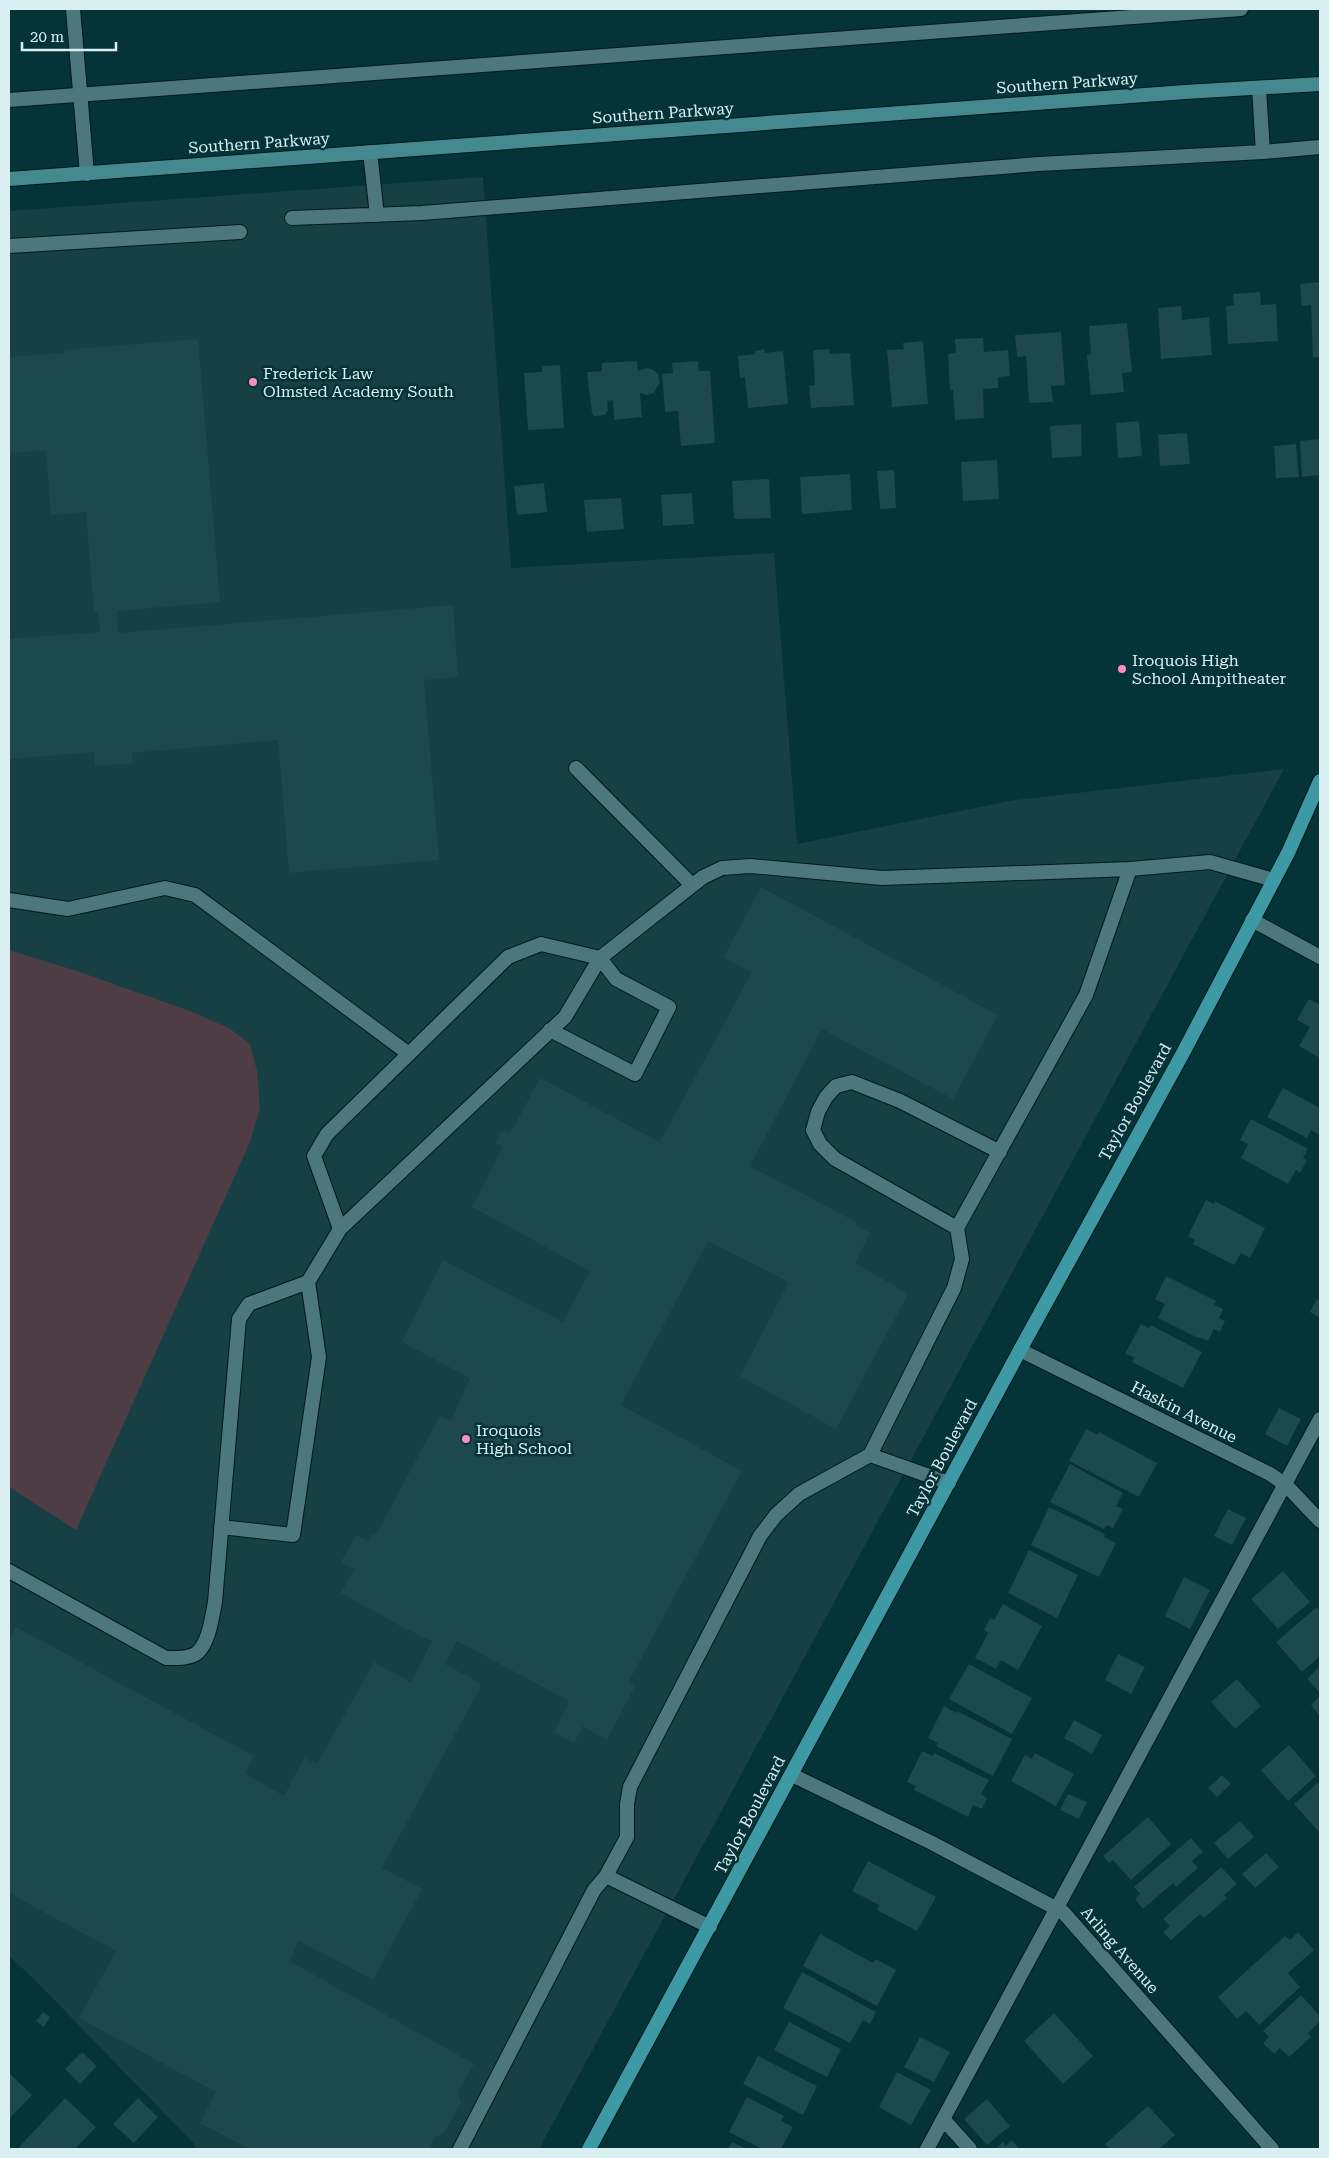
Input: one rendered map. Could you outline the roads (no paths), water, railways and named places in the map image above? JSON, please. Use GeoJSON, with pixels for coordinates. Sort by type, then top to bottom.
{"type":"FeatureCollection","features":[{"type":"Feature","properties":{"kind":"main road","name":"Southern Parkway"},"geometry":{"type":"LineString","coordinates":[[9,179],[1320,84]]}},
{"type":"Feature","properties":{"kind":"main road","name":"Taylor Boulevard"},"geometry":{"type":"LineString","coordinates":[[589,2149],[1020,1350],[1183,1053],[1288,853],[1320,781]]}},
{"type":"Feature","properties":{"kind":"street"},"geometry":{"type":"LineString","coordinates":[[72,9],[87,174]]}},
{"type":"Feature","properties":{"kind":"street"},"geometry":{"type":"LineString","coordinates":[[9,100],[1241,9]]}},
{"type":"Feature","properties":{"kind":"street"},"geometry":{"type":"LineString","coordinates":[[1259,88],[1263,152]]}},
{"type":"Feature","properties":{"kind":"street"},"geometry":{"type":"LineString","coordinates":[[292,218],[442,212],[1039,164],[1263,152],[1320,147]]}},
{"type":"Feature","properties":{"kind":"street"},"geometry":{"type":"LineString","coordinates":[[370,152],[377,215]]}},
{"type":"Feature","properties":{"kind":"street"},"geometry":{"type":"LineString","coordinates":[[9,246],[240,232]]}},
{"type":"Feature","properties":{"kind":"street"},"geometry":{"type":"LineString","coordinates":[[576,768],[692,885]]}},
{"type":"Feature","properties":{"kind":"street"},"geometry":{"type":"LineString","coordinates":[[9,1572],[166,1658],[187,1657],[197,1653],[209,1632],[215,1602],[239,1319],[249,1304],[308,1282],[340,1229],[565,1017],[600,958],[703,877],[722,868],[750,866],[882,878],[1130,869],[1210,862],[1274,880]]}},
{"type":"Feature","properties":{"kind":"street"},"geometry":{"type":"LineString","coordinates":[[460,2149],[594,1890],[606,1876],[627,1837],[627,1804],[630,1787],[760,1536],[776,1515],[799,1494],[870,1455],[954,1288],[962,1259],[957,1228],[1086,995],[1130,869]]}},
{"type":"Feature","properties":{"kind":"street"},"geometry":{"type":"LineString","coordinates":[[9,900],[68,909],[166,888],[195,895],[409,1054]]}},
{"type":"Feature","properties":{"kind":"street"},"geometry":{"type":"LineString","coordinates":[[1252,920],[1320,957]]}},
{"type":"Feature","properties":{"kind":"street"},"geometry":{"type":"LineString","coordinates":[[340,1229],[314,1156],[327,1134],[508,957],[541,944],[600,958],[616,979],[669,1007],[635,1074],[550,1030]]}},
{"type":"Feature","properties":{"kind":"street"},"geometry":{"type":"LineString","coordinates":[[957,1228],[835,1159],[820,1144],[813,1130],[822,1104],[836,1086],[852,1082],[900,1101],[1000,1152]]}},
{"type":"Feature","properties":{"kind":"street"},"geometry":{"type":"LineString","coordinates":[[221,1527],[293,1535],[319,1357],[308,1282]]}},
{"type":"Feature","properties":{"kind":"street","name":"Haskin Avenue"},"geometry":{"type":"LineString","coordinates":[[1020,1350],[1261,1470],[1286,1485],[1320,1521]]}},
{"type":"Feature","properties":{"kind":"street"},"geometry":{"type":"LineString","coordinates":[[927,2149],[1320,1419]]}},
{"type":"Feature","properties":{"kind":"street"},"geometry":{"type":"LineString","coordinates":[[870,1455],[949,1483]]}},
{"type":"Feature","properties":{"kind":"street","name":"Arling Avenue"},"geometry":{"type":"LineString","coordinates":[[792,1775],[932,1843],[1063,1912],[1272,2149]]}},
{"type":"Feature","properties":{"kind":"street"},"geometry":{"type":"LineString","coordinates":[[606,1876],[710,1926]]}},
{"type":"Feature","properties":{"kind":"street"},"geometry":{"type":"LineString","coordinates":[[943,2119],[970,2149]]}},
{"type":"Feature","properties":{"kind":"place","name":"Frederick Law Olmsted Academy South"},"geometry":{"type":"Point","coordinates":[253,382]}},
{"type":"Feature","properties":{"kind":"place","name":"Iroquois High School Ampitheater"},"geometry":{"type":"Point","coordinates":[1122,669]}},
{"type":"Feature","properties":{"kind":"place","name":"Iroquois High School"},"geometry":{"type":"Point","coordinates":[466,1439]}}]}
